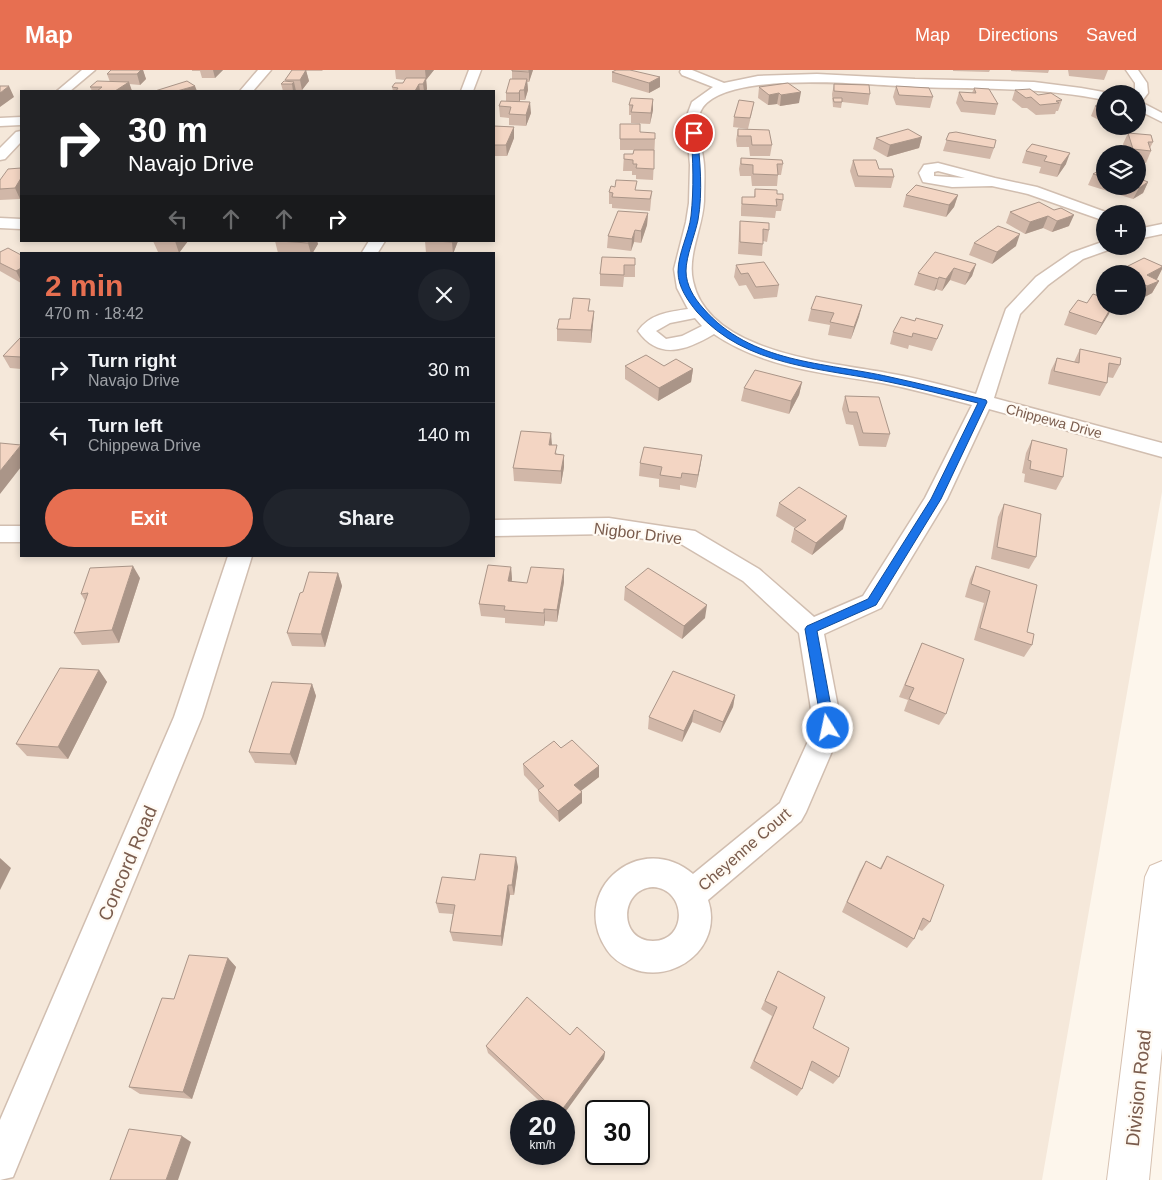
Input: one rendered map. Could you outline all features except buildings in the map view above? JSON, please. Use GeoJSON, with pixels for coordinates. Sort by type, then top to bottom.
{"type":"FeatureCollection","features":[{"type":"Feature","properties":{"kind":"street"},"geometry":{"type":"LineString","coordinates":[[64,90],[89,70]]}},
{"type":"Feature","properties":{"kind":"street"},"geometry":{"type":"LineString","coordinates":[[247,90],[265,70]]}},
{"type":"Feature","properties":{"kind":"street"},"geometry":{"type":"LineString","coordinates":[[466,90],[475,70]]}},
{"type":"Feature","properties":{"kind":"street"},"geometry":{"type":"LineString","coordinates":[[1132,70],[1141,85]]}},
{"type":"Feature","properties":{"kind":"street"},"geometry":{"type":"LineString","coordinates":[[686,72],[723,87]]}},
{"type":"Feature","properties":{"kind":"street","name":"Chippewa Drive"},"geometry":{"type":"LineString","coordinates":[[1096,94],[1062,87],[1034,84],[924,84],[801,78],[756,80],[723,87],[700,101],[694,108],[692,117],[697,164],[695,217],[682,271],[686,289],[700,312],[714,326],[757,350],[786,361],[816,368],[889,379],[1162,450]]}},
{"type":"Feature","properties":{"kind":"street"},"geometry":{"type":"LineString","coordinates":[[1146,109],[1162,118]]}},
{"type":"Feature","properties":{"kind":"street"},"geometry":{"type":"LineString","coordinates":[[0,122],[20,121]]}},
{"type":"Feature","properties":{"kind":"street"},"geometry":{"type":"LineString","coordinates":[[0,156],[20,136]]}},
{"type":"Feature","properties":{"kind":"street"},"geometry":{"type":"LineString","coordinates":[[992,182],[1032,190],[1096,213]]}},
{"type":"Feature","properties":{"kind":"street"},"geometry":{"type":"LineString","coordinates":[[0,223],[20,224]]}},
{"type":"Feature","properties":{"kind":"street"},"geometry":{"type":"LineString","coordinates":[[1146,232],[1162,229]]}},
{"type":"Feature","properties":{"kind":"street"},"geometry":{"type":"LineString","coordinates":[[811,629],[872,602],[936,499],[983,402],[1012,313],[1042,281],[1076,256],[1096,249]]}},
{"type":"Feature","properties":{"kind":"street"},"geometry":{"type":"LineString","coordinates":[[700,312],[659,320],[651,324],[647,331],[651,338],[664,344],[674,345],[684,343],[714,326]]}},
{"type":"Feature","properties":{"kind":"street","name":"Nigbor Drive"},"geometry":{"type":"LineString","coordinates":[[495,528],[609,526],[687,537],[752,575],[811,629]]}},
{"type":"Feature","properties":{"kind":"street"},"geometry":{"type":"LineString","coordinates":[[0,534],[20,534]]}},
{"type":"Feature","properties":{"kind":"street","name":"Concord Road"},"geometry":{"type":"LineString","coordinates":[[0,1164],[188,717],[240,557]]}},
{"type":"Feature","properties":{"kind":"street","name":"Cheyenne Court"},"geometry":{"type":"LineString","coordinates":[[690,896],[792,812],[828,728],[811,629]]}},
{"type":"Feature","properties":{"kind":"street","name":"Division Road"},"geometry":{"type":"LineString","coordinates":[[1128,1180],[1162,877]]}},
{"type":"Feature","properties":{"kind":"shaded area"},"geometry":{"type":"Polygon","coordinates":[[[0,70],[1162,70],[1162,492],[1042,1180],[0,1180],[0,70]]]}},
{"type":"Feature","properties":{"kind":"route"},"geometry":{"type":"LineString","coordinates":[[694,133],[697,164],[695,217],[682,271],[686,289],[692,301],[714,326],[757,350],[786,361],[816,368],[889,379],[983,402],[936,499],[872,602],[811,629],[828,728]]}}]}
